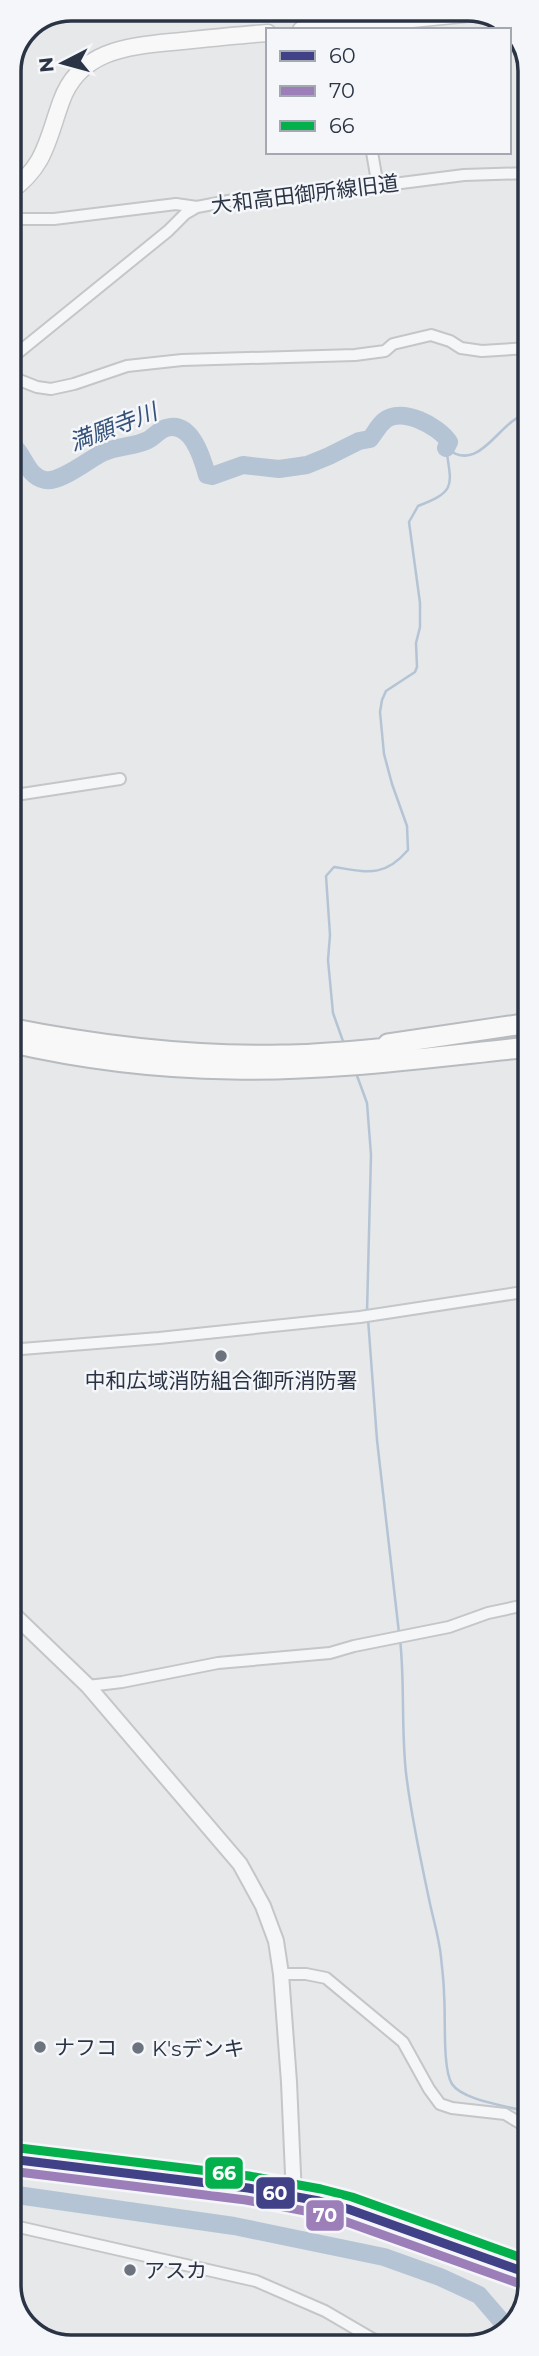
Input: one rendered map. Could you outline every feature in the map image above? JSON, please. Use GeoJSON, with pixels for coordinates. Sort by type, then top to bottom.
{"type":"FeatureCollection","features":[{"type":"Feature","properties":{"kind":"highway"},"geometry":{"type":"LineString","coordinates":[[328,1052],[518,1025]]}},
{"type":"Feature","properties":{"kind":"highway"},"geometry":{"type":"LineString","coordinates":[[21,1030],[118,1047],[169,1052],[284,1055],[518,1035]]}},
{"type":"Feature","properties":{"kind":"highway"},"geometry":{"type":"LineString","coordinates":[[21,1045],[117,1062],[232,1069],[340,1066],[518,1048]]}},
{"type":"Feature","properties":{"kind":"highway"},"geometry":{"type":"LineString","coordinates":[[21,2160],[248,2188],[319,2201],[518,2270]]}},
{"type":"Feature","properties":{"kind":"main road"},"geometry":{"type":"LineString","coordinates":[[349,27],[403,21]]}},
{"type":"Feature","properties":{"kind":"main road"},"geometry":{"type":"LineString","coordinates":[[21,184],[39,164],[70,82],[90,62],[124,47],[266,33]]}},
{"type":"Feature","properties":{"kind":"street"},"geometry":{"type":"LineString","coordinates":[[372,154],[378,187]]}},
{"type":"Feature","properties":{"kind":"street","name":"大和高田御所線旧道"},"geometry":{"type":"LineString","coordinates":[[21,350],[168,231],[185,214],[197,207],[244,198],[378,187],[464,175],[518,173]]}},
{"type":"Feature","properties":{"kind":"street"},"geometry":{"type":"LineString","coordinates":[[21,219],[54,219],[176,204],[197,207]]}},
{"type":"Feature","properties":{"kind":"street"},"geometry":{"type":"LineString","coordinates":[[21,381],[51,389],[127,366],[182,360],[355,355],[385,351],[393,344],[431,335],[461,348],[482,351],[518,349]]}},
{"type":"Feature","properties":{"kind":"street"},"geometry":{"type":"LineString","coordinates":[[21,794],[120,779]]}},
{"type":"Feature","properties":{"kind":"street"},"geometry":{"type":"LineString","coordinates":[[21,1349],[360,1317],[518,1293]]}},
{"type":"Feature","properties":{"kind":"street"},"geometry":{"type":"LineString","coordinates":[[88,1686],[218,1663],[330,1654],[354,1646],[439,1630],[488,1613],[518,1607]]}},
{"type":"Feature","properties":{"kind":"street"},"geometry":{"type":"LineString","coordinates":[[21,1623],[88,1686],[240,1864],[263,1906],[275,1941],[281,1974],[294,2197]]}},
{"type":"Feature","properties":{"kind":"street"},"geometry":{"type":"LineString","coordinates":[[281,1974],[306,1974],[326,1978],[403,2042],[440,2104],[452,2108],[505,2114],[518,2122]]}},
{"type":"Feature","properties":{"kind":"street"},"geometry":{"type":"LineString","coordinates":[[21,2228],[256,2281],[326,2311],[366,2335]]}},
{"type":"Feature","properties":{"kind":"waterway","name":"満願寺川"},"geometry":{"type":"LineString","coordinates":[[21,455],[33,474],[38,478],[51,480],[66,475],[108,450],[143,442],[163,429],[175,427],[189,435],[207,475],[212,476],[243,465],[279,469],[307,465],[359,441],[370,439],[384,421],[400,416],[429,424],[449,442],[446,448]]}},
{"type":"Feature","properties":{"kind":"waterway"},"geometry":{"type":"LineString","coordinates":[[446,448],[458,455],[479,451],[518,417]]}},
{"type":"Feature","properties":{"kind":"waterway"},"geometry":{"type":"LineString","coordinates":[[344,1044],[333,1013],[328,960],[330,935],[326,876],[334,867],[366,871],[383,869],[408,850],[407,826],[384,754],[380,712],[386,691],[415,672],[417,667],[416,643],[420,627],[420,603],[409,522],[418,506],[439,496],[448,486],[450,480],[446,448]]}},
{"type":"Feature","properties":{"kind":"waterway"},"geometry":{"type":"LineString","coordinates":[[356,1073],[367,1103],[371,1155],[367,1312]]}},
{"type":"Feature","properties":{"kind":"waterway"},"geometry":{"type":"LineString","coordinates":[[368,1319],[377,1440],[399,1633]]}},
{"type":"Feature","properties":{"kind":"waterway"},"geometry":{"type":"LineString","coordinates":[[400,1639],[406,1773],[440,1950],[449,2077],[452,2084],[466,2095],[518,2110]]}},
{"type":"Feature","properties":{"kind":"waterway"},"geometry":{"type":"LineString","coordinates":[[21,2196],[234,2226],[384,2257],[440,2277],[479,2295],[502,2322]]}},
{"type":"Feature","properties":{"kind":"transit line","name":"66"},"geometry":{"type":"LineString","coordinates":[[21,2148],[249,2176],[321,2189],[352,2197],[518,2257]]}},
{"type":"Feature","properties":{"kind":"transit line","name":"60"},"geometry":{"type":"LineString","coordinates":[[21,2160],[248,2188],[319,2201],[518,2270]]}},
{"type":"Feature","properties":{"kind":"transit line","name":"70"},"geometry":{"type":"LineString","coordinates":[[21,2172],[246,2200],[316,2213],[518,2283]]}},
{"type":"Feature","properties":{"kind":"place","name":"中和広域消防組合御所消防署"},"geometry":{"type":"Point","coordinates":[221,1356]}},
{"type":"Feature","properties":{"kind":"place","name":"ナフコ"},"geometry":{"type":"Point","coordinates":[40,2047]}},
{"type":"Feature","properties":{"kind":"place","name":"K'sデンキ"},"geometry":{"type":"Point","coordinates":[138,2048]}},
{"type":"Feature","properties":{"kind":"place","name":"アスカ"},"geometry":{"type":"Point","coordinates":[130,2270]}}]}
